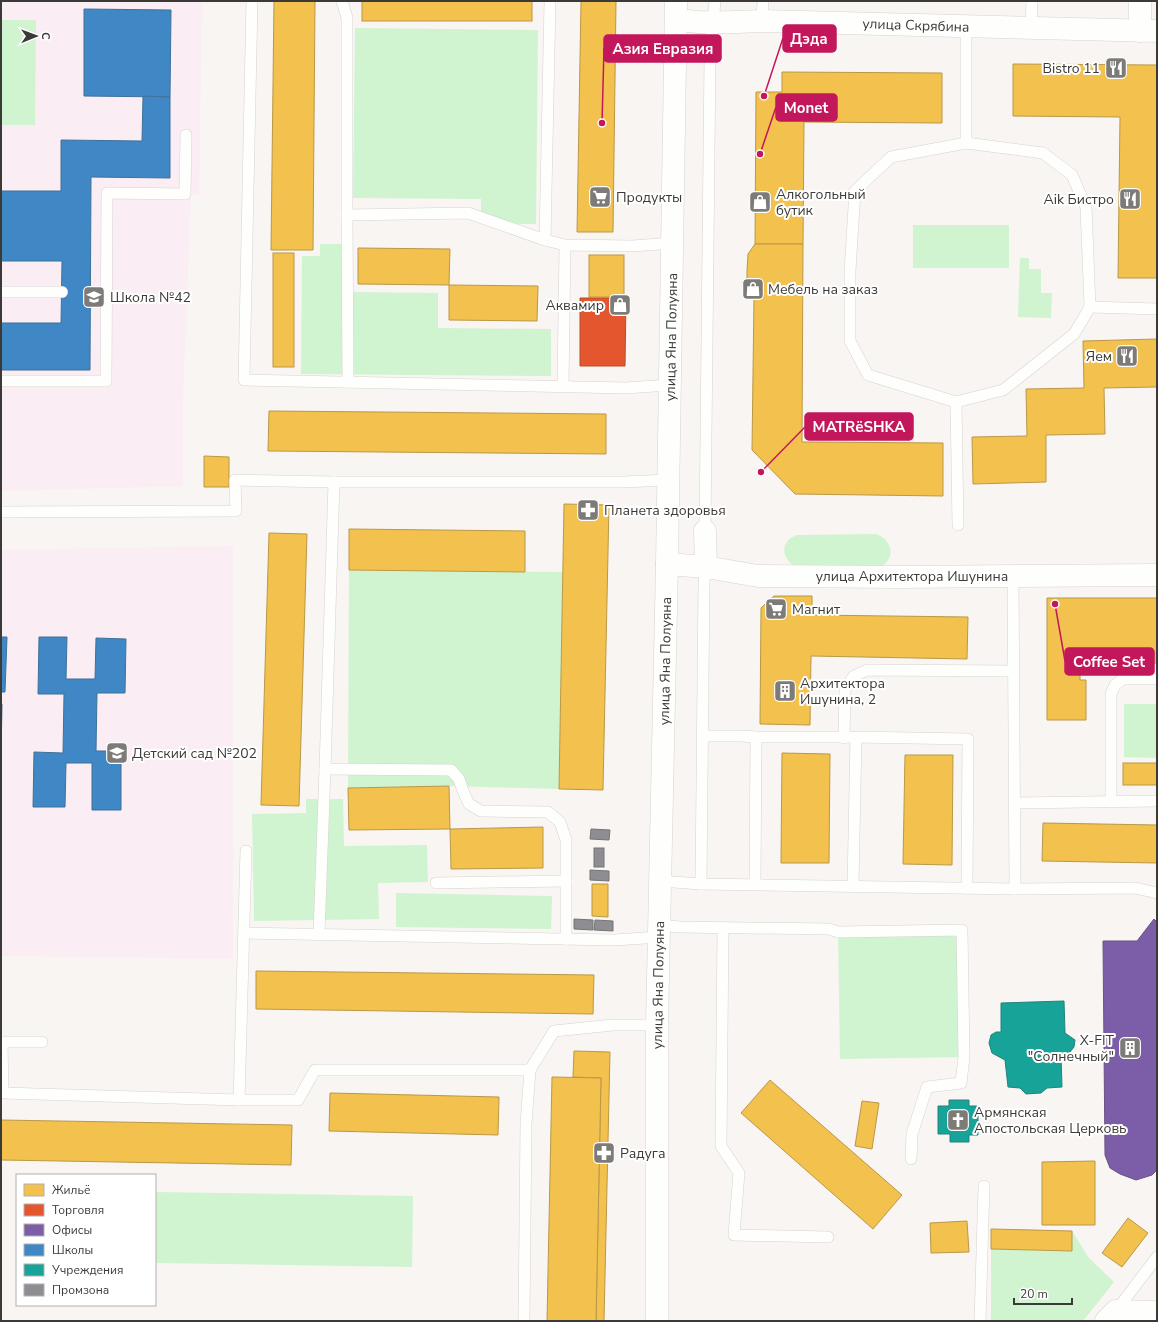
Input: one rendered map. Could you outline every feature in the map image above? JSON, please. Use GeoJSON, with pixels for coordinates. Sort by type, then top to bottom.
{"type":"FeatureCollection","features":[{"type":"Feature","properties":{"kind":"street"},"geometry":{"type":"LineString","coordinates":[[1140,1],[1148,31]]}},
{"type":"Feature","properties":{"kind":"street","name":"улица Скрябина"},"geometry":{"type":"LineString","coordinates":[[676,9],[682,20],[714,11],[763,11],[966,27],[1148,31]]}},
{"type":"Feature","properties":{"kind":"street","name":"улица Яна Полуяна"},"geometry":{"type":"LineString","coordinates":[[657,1321],[657,1025],[667,564],[676,9]]}},
{"type":"Feature","properties":{"kind":"street"},"geometry":{"type":"LineString","coordinates":[[705,531],[706,567]]}},
{"type":"Feature","properties":{"kind":"street","name":"улица Архитектора Ишунина"},"geometry":{"type":"LineString","coordinates":[[667,564],[706,567],[758,576],[899,577],[1157,575]]}},
{"type":"Feature","properties":{"kind":"street"},"geometry":{"type":"LineString","coordinates":[[1111,1316],[1157,1312]]}},
{"type":"Feature","properties":{"kind":"lane"},"geometry":{"type":"LineString","coordinates":[[252,1],[244,380],[626,388],[670,385]]}},
{"type":"Feature","properties":{"kind":"lane"},"geometry":{"type":"LineString","coordinates":[[342,1],[347,18],[346,215],[348,382]]}},
{"type":"Feature","properties":{"kind":"lane"},"geometry":{"type":"LineString","coordinates":[[545,240],[550,1]]}},
{"type":"Feature","properties":{"kind":"lane"},"geometry":{"type":"LineString","coordinates":[[1031,28],[1032,1]]}},
{"type":"Feature","properties":{"kind":"lane"},"geometry":{"type":"LineString","coordinates":[[705,531],[710,58],[714,11]]}},
{"type":"Feature","properties":{"kind":"lane"},"geometry":{"type":"LineString","coordinates":[[966,27],[966,143]]}},
{"type":"Feature","properties":{"kind":"lane"},"geometry":{"type":"LineString","coordinates":[[1,381],[106,381],[107,193],[185,194],[186,135]]}},
{"type":"Feature","properties":{"kind":"lane"},"geometry":{"type":"LineString","coordinates":[[966,143],[1043,152],[1072,175],[1086,207],[1090,307],[1074,334],[1003,390],[956,402],[868,375],[850,341],[850,272],[855,191],[891,158],[966,143]]}},
{"type":"Feature","properties":{"kind":"lane"},"geometry":{"type":"LineString","coordinates":[[346,215],[468,214],[545,240],[565,245],[632,246],[673,243]]}},
{"type":"Feature","properties":{"kind":"lane"},"geometry":{"type":"LineString","coordinates":[[563,386],[565,245]]}},
{"type":"Feature","properties":{"kind":"lane"},"geometry":{"type":"LineString","coordinates":[[1,292],[62,292]]}},
{"type":"Feature","properties":{"kind":"lane"},"geometry":{"type":"LineString","coordinates":[[90,292],[106,292]]}},
{"type":"Feature","properties":{"kind":"lane"},"geometry":{"type":"LineString","coordinates":[[1090,307],[1157,309]]}},
{"type":"Feature","properties":{"kind":"lane"},"geometry":{"type":"LineString","coordinates":[[956,402],[958,526]]}},
{"type":"Feature","properties":{"kind":"lane"},"geometry":{"type":"LineString","coordinates":[[1,512],[236,511],[235,480],[334,482],[624,482],[668,480]]}},
{"type":"Feature","properties":{"kind":"lane"},"geometry":{"type":"LineString","coordinates":[[319,934],[334,482]]}},
{"type":"Feature","properties":{"kind":"lane"},"geometry":{"type":"LineString","coordinates":[[701,884],[704,582],[706,567]]}},
{"type":"Feature","properties":{"kind":"lane"},"geometry":{"type":"LineString","coordinates":[[1012,575],[1015,889]]}},
{"type":"Feature","properties":{"kind":"lane"},"geometry":{"type":"LineString","coordinates":[[844,738],[845,689],[854,676],[867,670],[1013,671]]}},
{"type":"Feature","properties":{"kind":"lane"},"geometry":{"type":"LineString","coordinates":[[1111,802],[1111,694],[1115,685],[1123,679],[1157,679]]}},
{"type":"Feature","properties":{"kind":"lane"},"geometry":{"type":"LineString","coordinates":[[703,736],[968,738],[967,888]]}},
{"type":"Feature","properties":{"kind":"lane"},"geometry":{"type":"LineString","coordinates":[[755,884],[756,737]]}},
{"type":"Feature","properties":{"kind":"lane"},"geometry":{"type":"LineString","coordinates":[[853,886],[856,737]]}},
{"type":"Feature","properties":{"kind":"lane"},"geometry":{"type":"LineString","coordinates":[[325,769],[451,770],[459,779],[469,804],[481,811],[548,812],[560,822],[566,840],[566,939]]}},
{"type":"Feature","properties":{"kind":"lane"},"geometry":{"type":"LineString","coordinates":[[1014,803],[1157,801]]}},
{"type":"Feature","properties":{"kind":"lane"},"geometry":{"type":"LineString","coordinates":[[239,1100],[246,851]]}},
{"type":"Feature","properties":{"kind":"lane"},"geometry":{"type":"LineString","coordinates":[[436,883],[566,881]]}},
{"type":"Feature","properties":{"kind":"lane"},"geometry":{"type":"LineString","coordinates":[[660,882],[1015,889],[1135,888],[1157,893]]}},
{"type":"Feature","properties":{"kind":"lane"},"geometry":{"type":"LineString","coordinates":[[244,933],[615,940],[680,927],[829,928],[838,932],[962,930],[964,1057],[961,1083],[927,1087],[912,1134],[911,1159]]}},
{"type":"Feature","properties":{"kind":"lane"},"geometry":{"type":"LineString","coordinates":[[723,928],[721,1146],[739,1173],[734,1235],[828,1237]]}},
{"type":"Feature","properties":{"kind":"lane"},"geometry":{"type":"LineString","coordinates":[[524,1321],[526,1124],[530,1070],[554,1032],[613,1025],[657,1025]]}},
{"type":"Feature","properties":{"kind":"lane"},"geometry":{"type":"LineString","coordinates":[[42,1042],[2,1042],[2,1093],[239,1100],[298,1100],[314,1070],[530,1070]]}},
{"type":"Feature","properties":{"kind":"lane"},"geometry":{"type":"LineString","coordinates":[[980,1321],[984,1186]]}},
{"type":"Feature","properties":{"kind":"lane"},"geometry":{"type":"LineString","coordinates":[[1111,1316],[1157,1257]]}},
{"type":"Feature","properties":{"kind":"shaded area","name":"Школа №42"},"geometry":{"type":"Polygon","coordinates":[[[1,1],[202,1],[199,195],[191,195],[183,398],[183,486],[1,491],[1,1]]]}},
{"type":"Feature","properties":{"kind":"shaded area","name":"Детский сад №202"},"geometry":{"type":"Polygon","coordinates":[[[233,546],[233,959],[1,956],[1,550],[233,546]]]}},
{"type":"Feature","properties":{"kind":"green space"},"geometry":{"type":"Polygon","coordinates":[[[1,20],[36,20],[35,125],[1,125],[1,20]]]}},
{"type":"Feature","properties":{"kind":"green space"},"geometry":{"type":"Polygon","coordinates":[[[355,28],[538,30],[536,224],[481,224],[481,199],[353,198],[355,28]]]}},
{"type":"Feature","properties":{"kind":"green space"},"geometry":{"type":"Polygon","coordinates":[[[913,225],[1009,225],[1009,268],[913,268],[913,225]]]}},
{"type":"Feature","properties":{"kind":"green space"},"geometry":{"type":"Polygon","coordinates":[[[320,244],[351,244],[350,292],[438,293],[438,328],[551,329],[551,376],[301,374],[302,256],[320,256],[320,244]]]}},
{"type":"Feature","properties":{"kind":"green space"},"geometry":{"type":"Polygon","coordinates":[[[1020,258],[1029,258],[1029,269],[1041,269],[1041,293],[1052,293],[1051,318],[1018,317],[1020,258]]]}},
{"type":"Feature","properties":{"kind":"green space"},"geometry":{"type":"Polygon","coordinates":[[[876,534],[886,541],[890,550],[889,559],[880,567],[797,567],[788,560],[784,551],[787,542],[797,535],[876,534]]]}},
{"type":"Feature","properties":{"kind":"green space"},"geometry":{"type":"Polygon","coordinates":[[[349,570],[563,572],[559,789],[449,786],[348,788],[349,570]]]}},
{"type":"Feature","properties":{"kind":"green space"},"geometry":{"type":"Polygon","coordinates":[[[1124,704],[1157,704],[1157,758],[1124,757],[1124,704]]]}},
{"type":"Feature","properties":{"kind":"green space"},"geometry":{"type":"Polygon","coordinates":[[[306,799],[343,799],[344,846],[427,845],[428,882],[378,883],[379,919],[254,921],[252,814],[306,813],[306,799]]]}},
{"type":"Feature","properties":{"kind":"green space"},"geometry":{"type":"Polygon","coordinates":[[[396,893],[552,896],[551,929],[396,927],[396,893]]]}},
{"type":"Feature","properties":{"kind":"green space"},"geometry":{"type":"Polygon","coordinates":[[[962,930],[964,1057],[840,1059],[838,932],[962,930]]]}},
{"type":"Feature","properties":{"kind":"green space"},"geometry":{"type":"Polygon","coordinates":[[[156,1192],[413,1196],[412,1267],[156,1263],[156,1192]]]}},
{"type":"Feature","properties":{"kind":"green space"},"geometry":{"type":"Polygon","coordinates":[[[1072,1231],[1089,1258],[1114,1282],[1083,1321],[991,1321],[991,1249],[1072,1251],[1072,1231]]]}},
{"type":"Feature","properties":{"kind":"building: Жильё"},"geometry":{"type":"Polygon","coordinates":[[[274,1],[315,1],[313,250],[271,250],[274,1]]]}},
{"type":"Feature","properties":{"kind":"building: Жильё"},"geometry":{"type":"Polygon","coordinates":[[[362,1],[532,1],[532,21],[362,21],[362,1]]]}},
{"type":"Feature","properties":{"kind":"building: Жильё"},"geometry":{"type":"Polygon","coordinates":[[[581,1],[616,1],[613,232],[577,232],[581,1]]]}},
{"type":"Feature","properties":{"kind":"building: Жильё"},"geometry":{"type":"Polygon","coordinates":[[[1013,64],[1157,65],[1157,278],[1118,278],[1120,117],[1013,116],[1013,64]]]}},
{"type":"Feature","properties":{"kind":"building: Жильё"},"geometry":{"type":"Polygon","coordinates":[[[782,72],[942,73],[942,123],[804,122],[803,244],[755,244],[756,92],[782,92],[782,72]]]}},
{"type":"Feature","properties":{"kind":"building: Жильё"},"geometry":{"type":"Polygon","coordinates":[[[755,244],[803,244],[802,442],[943,443],[943,496],[795,494],[752,450],[754,297],[747,289],[747,271],[748,254],[755,244]]]}},
{"type":"Feature","properties":{"kind":"building: Жильё"},"geometry":{"type":"Polygon","coordinates":[[[358,248],[450,249],[449,285],[358,284],[358,248]]]}},
{"type":"Feature","properties":{"kind":"building: Жильё"},"geometry":{"type":"Polygon","coordinates":[[[273,253],[294,253],[294,367],[273,367],[273,253]]]}},
{"type":"Feature","properties":{"kind":"building: Жильё"},"geometry":{"type":"Polygon","coordinates":[[[589,255],[624,255],[624,297],[589,297],[589,255]]]}},
{"type":"Feature","properties":{"kind":"building: Жильё"},"geometry":{"type":"Polygon","coordinates":[[[449,285],[538,286],[537,321],[449,320],[449,285]]]}},
{"type":"Feature","properties":{"kind":"building: Жильё"},"geometry":{"type":"Polygon","coordinates":[[[1157,339],[1157,387],[1104,388],[1105,434],[1046,435],[1046,482],[973,484],[972,437],[1027,436],[1026,389],[1084,388],[1083,341],[1157,339]]]}},
{"type":"Feature","properties":{"kind":"building: Жильё"},"geometry":{"type":"Polygon","coordinates":[[[269,411],[606,414],[606,454],[268,451],[269,411]]]}},
{"type":"Feature","properties":{"kind":"building: Жильё"},"geometry":{"type":"Polygon","coordinates":[[[204,456],[229,457],[229,487],[204,487],[204,456]]]}},
{"type":"Feature","properties":{"kind":"building: Жильё"},"geometry":{"type":"Polygon","coordinates":[[[564,504],[609,505],[603,790],[559,789],[564,504]]]}},
{"type":"Feature","properties":{"kind":"building: Жильё"},"geometry":{"type":"Polygon","coordinates":[[[349,529],[525,531],[525,572],[349,570],[349,529]]]}},
{"type":"Feature","properties":{"kind":"building: Жильё"},"geometry":{"type":"Polygon","coordinates":[[[269,533],[307,534],[299,806],[261,805],[269,533]]]}},
{"type":"Feature","properties":{"kind":"building: Жильё","name":"Архитектора Ишунина, 2"},"geometry":{"type":"Polygon","coordinates":[[[774,596],[812,596],[812,615],[968,617],[967,659],[811,656],[810,725],[760,724],[761,608],[774,596]]]}},
{"type":"Feature","properties":{"kind":"building: Жильё"},"geometry":{"type":"Polygon","coordinates":[[[1047,598],[1157,598],[1157,663],[1080,663],[1080,680],[1086,680],[1086,720],[1047,720],[1047,598]]]}},
{"type":"Feature","properties":{"kind":"building: Жильё"},"geometry":{"type":"Polygon","coordinates":[[[782,753],[830,754],[829,863],[781,863],[782,753]]]}},
{"type":"Feature","properties":{"kind":"building: Жильё"},"geometry":{"type":"Polygon","coordinates":[[[905,755],[953,755],[952,865],[903,864],[905,755]]]}},
{"type":"Feature","properties":{"kind":"building: Жильё"},"geometry":{"type":"Polygon","coordinates":[[[1123,763],[1157,763],[1157,785],[1123,785],[1123,763]]]}},
{"type":"Feature","properties":{"kind":"building: Жильё"},"geometry":{"type":"Polygon","coordinates":[[[449,786],[450,829],[349,830],[348,788],[449,786]]]}},
{"type":"Feature","properties":{"kind":"building: Жильё"},"geometry":{"type":"Polygon","coordinates":[[[1043,823],[1157,825],[1157,863],[1042,861],[1043,823]]]}},
{"type":"Feature","properties":{"kind":"building: Жильё"},"geometry":{"type":"Polygon","coordinates":[[[543,827],[543,868],[451,869],[450,829],[543,827]]]}},
{"type":"Feature","properties":{"kind":"building: Жильё"},"geometry":{"type":"Polygon","coordinates":[[[592,884],[608,884],[608,917],[592,916],[592,884]]]}},
{"type":"Feature","properties":{"kind":"building: Жильё"},"geometry":{"type":"Polygon","coordinates":[[[256,971],[594,975],[593,1014],[256,1009],[256,971]]]}},
{"type":"Feature","properties":{"kind":"building: Жильё"},"geometry":{"type":"Polygon","coordinates":[[[574,1051],[610,1052],[604,1321],[596,1321],[601,1078],[573,1077],[574,1051]]]}},
{"type":"Feature","properties":{"kind":"building: Жильё"},"geometry":{"type":"Polygon","coordinates":[[[552,1077],[601,1078],[596,1321],[547,1321],[552,1077]]]}},
{"type":"Feature","properties":{"kind":"building: Жильё"},"geometry":{"type":"Polygon","coordinates":[[[770,1080],[902,1195],[873,1229],[741,1113],[770,1080]]]}},
{"type":"Feature","properties":{"kind":"building: Жильё"},"geometry":{"type":"Polygon","coordinates":[[[330,1093],[499,1097],[498,1135],[329,1131],[330,1093]]]}},
{"type":"Feature","properties":{"kind":"building: Жильё"},"geometry":{"type":"Polygon","coordinates":[[[862,1101],[879,1103],[872,1149],[855,1146],[862,1101]]]}},
{"type":"Feature","properties":{"kind":"building: Жильё"},"geometry":{"type":"Polygon","coordinates":[[[1,1120],[292,1125],[291,1165],[1,1160],[1,1120]]]}},
{"type":"Feature","properties":{"kind":"building: Жильё"},"geometry":{"type":"Polygon","coordinates":[[[1095,1161],[1095,1225],[1042,1225],[1042,1162],[1095,1161]]]}},
{"type":"Feature","properties":{"kind":"building: Жильё"},"geometry":{"type":"Polygon","coordinates":[[[1128,1218],[1148,1233],[1122,1267],[1102,1253],[1128,1218]]]}},
{"type":"Feature","properties":{"kind":"building: Жильё"},"geometry":{"type":"Polygon","coordinates":[[[967,1221],[969,1252],[931,1253],[930,1223],[967,1221]]]}},
{"type":"Feature","properties":{"kind":"building: Жильё"},"geometry":{"type":"Polygon","coordinates":[[[991,1229],[1072,1231],[1072,1251],[991,1249],[991,1229]]]}},
{"type":"Feature","properties":{"kind":"building: Торговля"},"geometry":{"type":"Polygon","coordinates":[[[580,298],[626,298],[625,366],[580,366],[580,298]]]}},
{"type":"Feature","properties":{"kind":"building: Офисы","name":"X-FIT \"Солнечный\""},"geometry":{"type":"Polygon","coordinates":[[[1154,919],[1157,922],[1157,1170],[1152,1175],[1136,1180],[1120,1174],[1110,1168],[1105,1155],[1103,941],[1137,941],[1154,919]]]}},
{"type":"Feature","properties":{"kind":"building: Школы"},"geometry":{"type":"Polygon","coordinates":[[[84,9],[171,10],[170,97],[84,96],[84,9]]]}},
{"type":"Feature","properties":{"kind":"building: Школы"},"geometry":{"type":"Polygon","coordinates":[[[143,96],[170,97],[170,178],[91,177],[90,370],[1,370],[1,323],[61,323],[62,261],[1,261],[1,191],[61,191],[61,140],[142,141],[143,96]]]}},
{"type":"Feature","properties":{"kind":"building: Школы"},"geometry":{"type":"Polygon","coordinates":[[[1,637],[7,637],[5,692],[1,692],[1,637]]]}},
{"type":"Feature","properties":{"kind":"building: Школы"},"geometry":{"type":"Polygon","coordinates":[[[39,637],[67,637],[66,679],[95,679],[96,638],[126,639],[125,693],[97,693],[96,751],[121,751],[121,810],[92,810],[92,763],[66,763],[65,807],[33,807],[34,752],[63,753],[64,694],[38,694],[39,637]]]}},
{"type":"Feature","properties":{"kind":"building: Школы"},"geometry":{"type":"Polygon","coordinates":[[[1,704],[2,704],[1,757],[1,704]]]}},
{"type":"Feature","properties":{"kind":"building: Учреждения"},"geometry":{"type":"Polygon","coordinates":[[[1064,1001],[1065,1033],[1075,1040],[1074,1047],[1070,1052],[1061,1056],[1062,1087],[1047,1088],[1041,1093],[1026,1094],[1020,1088],[1008,1087],[1005,1060],[992,1053],[989,1043],[991,1035],[996,1032],[1001,1032],[1001,1003],[1064,1001]]]}},
{"type":"Feature","properties":{"kind":"building: Учреждения","name":"Армянская Апостольская Церковь"},"geometry":{"type":"Polygon","coordinates":[[[949,1100],[969,1100],[969,1106],[978,1106],[978,1135],[969,1135],[969,1142],[950,1142],[950,1134],[938,1134],[938,1106],[949,1106],[949,1100]]]}},
{"type":"Feature","properties":{"kind":"building: Промзона"},"geometry":{"type":"Polygon","coordinates":[[[591,829],[610,830],[609,840],[590,839],[591,829]]]}},
{"type":"Feature","properties":{"kind":"building: Промзона"},"geometry":{"type":"Polygon","coordinates":[[[594,848],[604,848],[604,867],[594,867],[594,848]]]}},
{"type":"Feature","properties":{"kind":"building: Промзона"},"geometry":{"type":"Polygon","coordinates":[[[590,870],[609,871],[609,881],[590,880],[590,870]]]}},
{"type":"Feature","properties":{"kind":"building: Промзона"},"geometry":{"type":"Polygon","coordinates":[[[574,919],[593,920],[593,930],[574,929],[574,919]]]}},
{"type":"Feature","properties":{"kind":"building: Промзона"},"geometry":{"type":"Polygon","coordinates":[[[595,920],[613,921],[613,931],[594,930],[595,920]]]}},
{"type":"Feature","properties":{"kind":"place","name":"Bistro 11"},"geometry":{"type":"Point","coordinates":[1116,68]}},
{"type":"Feature","properties":{"kind":"place","name":"Дэда"},"geometry":{"type":"Point","coordinates":[764,96]}},
{"type":"Feature","properties":{"kind":"place","name":"Азия Евразия"},"geometry":{"type":"Point","coordinates":[602,123]}},
{"type":"Feature","properties":{"kind":"place","name":"Monet"},"geometry":{"type":"Point","coordinates":[760,154]}},
{"type":"Feature","properties":{"kind":"place","name":"Продукты"},"geometry":{"type":"Point","coordinates":[600,197]}},
{"type":"Feature","properties":{"kind":"place","name":"Aik Бистро"},"geometry":{"type":"Point","coordinates":[1130,199]}},
{"type":"Feature","properties":{"kind":"place","name":"Алкогольный бутик"},"geometry":{"type":"Point","coordinates":[760,202]}},
{"type":"Feature","properties":{"kind":"place","name":"Мебель на заказ"},"geometry":{"type":"Point","coordinates":[753,289]}},
{"type":"Feature","properties":{"kind":"place","name":"Школа №42"},"geometry":{"type":"Point","coordinates":[94,297]}},
{"type":"Feature","properties":{"kind":"place","name":"Аквамир"},"geometry":{"type":"Point","coordinates":[620,305]}},
{"type":"Feature","properties":{"kind":"place","name":"Яем"},"geometry":{"type":"Point","coordinates":[1127,356]}},
{"type":"Feature","properties":{"kind":"place","name":"MATRёSHKA"},"geometry":{"type":"Point","coordinates":[761,472]}},
{"type":"Feature","properties":{"kind":"place","name":"Планета здоровья"},"geometry":{"type":"Point","coordinates":[588,510]}},
{"type":"Feature","properties":{"kind":"place","name":"Coffee Set"},"geometry":{"type":"Point","coordinates":[1055,604]}},
{"type":"Feature","properties":{"kind":"place","name":"Магнит"},"geometry":{"type":"Point","coordinates":[776,609]}},
{"type":"Feature","properties":{"kind":"place","name":"Архитектора Ишунина, 2"},"geometry":{"type":"Point","coordinates":[785,691]}},
{"type":"Feature","properties":{"kind":"place","name":"Детский сад №202"},"geometry":{"type":"Point","coordinates":[117,753]}},
{"type":"Feature","properties":{"kind":"place","name":"X-FIT \"Солнечный\""},"geometry":{"type":"Point","coordinates":[1130,1048]}},
{"type":"Feature","properties":{"kind":"place","name":"Армянская Апостольская Церковь"},"geometry":{"type":"Point","coordinates":[958,1120]}},
{"type":"Feature","properties":{"kind":"place","name":"Радуга"},"geometry":{"type":"Point","coordinates":[604,1153]}}]}
